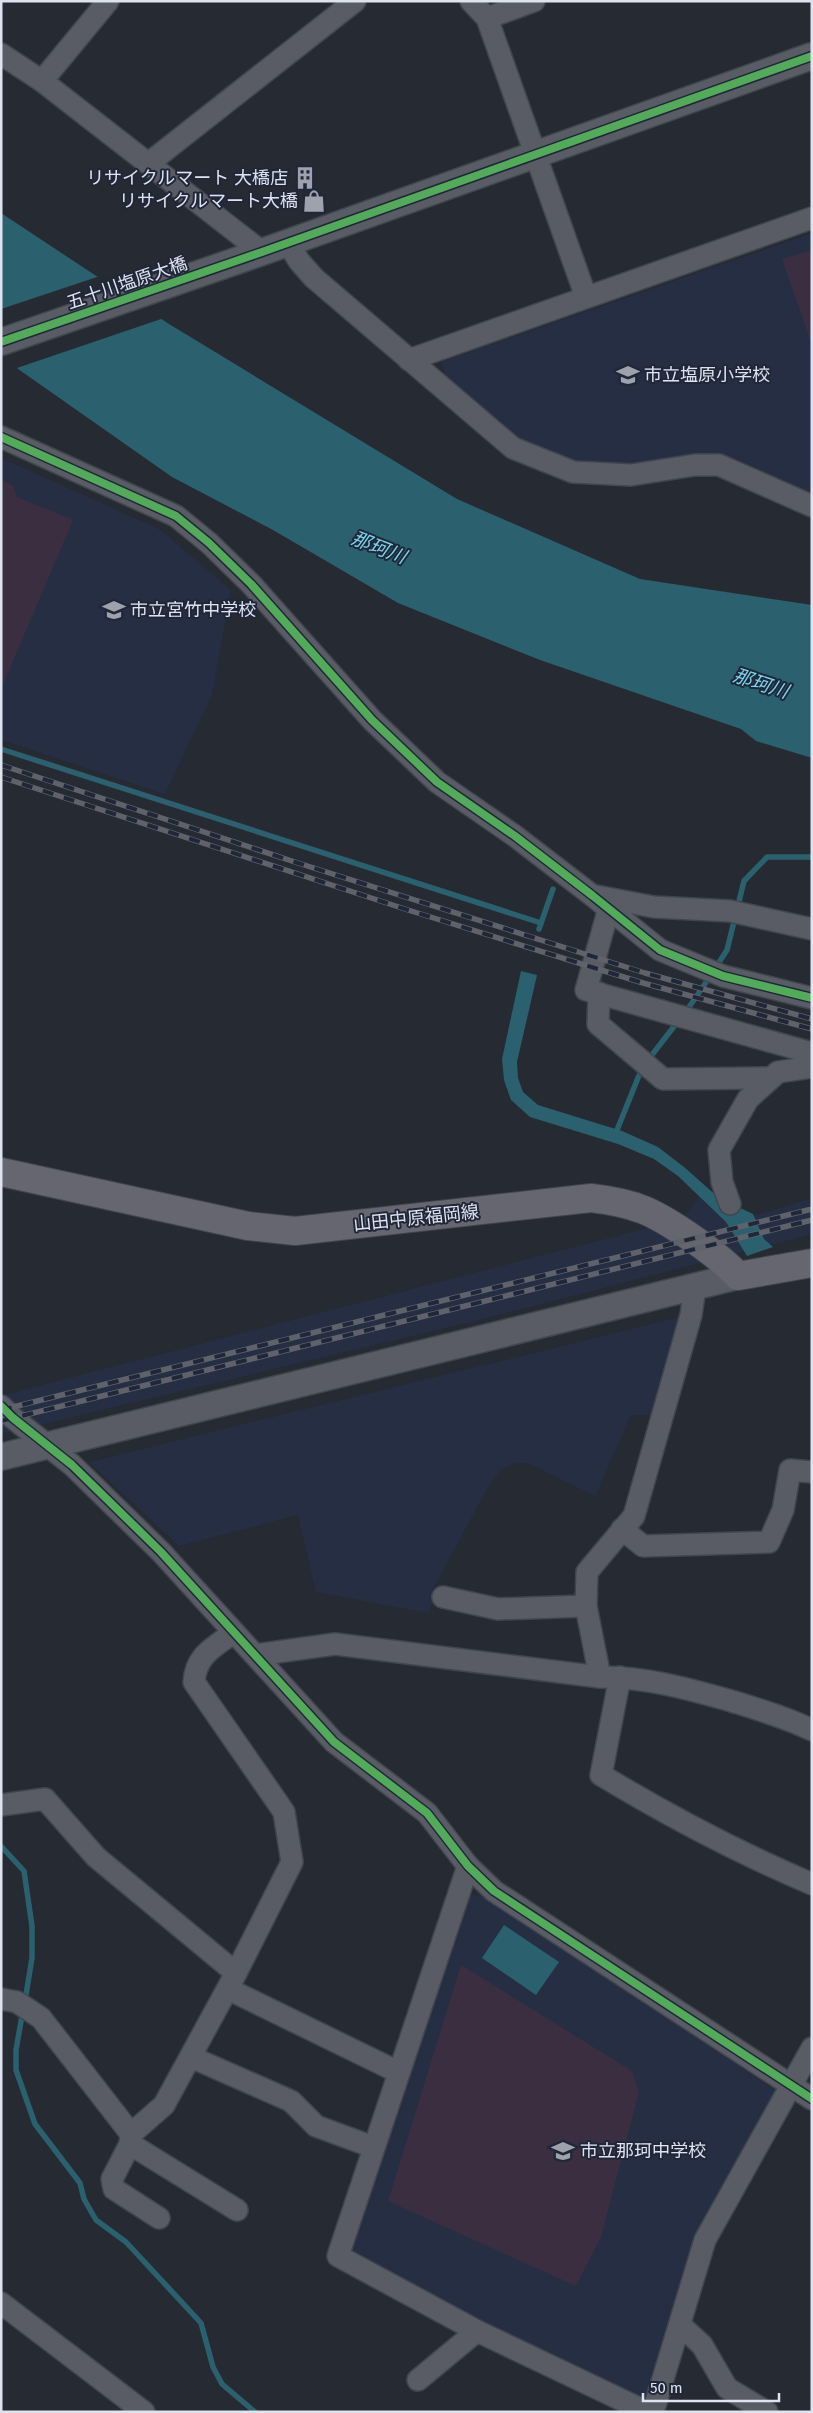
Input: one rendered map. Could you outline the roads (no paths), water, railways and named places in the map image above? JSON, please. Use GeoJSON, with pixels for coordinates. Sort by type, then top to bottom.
{"type":"FeatureCollection","features":[{"type":"Feature","properties":{"kind":"main road","name":"山田中原福岡線"},"geometry":{"type":"LineString","coordinates":[[1,1172],[248,1226],[295,1231],[591,1198],[618,1202],[644,1210],[678,1230],[726,1264],[738,1276]]}},
{"type":"Feature","properties":{"kind":"main road"},"geometry":{"type":"LineString","coordinates":[[738,1276],[812,1263]]}},
{"type":"Feature","properties":{"kind":"street"},"geometry":{"type":"LineString","coordinates":[[42,81],[108,1]]}},
{"type":"Feature","properties":{"kind":"street"},"geometry":{"type":"LineString","coordinates":[[149,163],[355,1]]}},
{"type":"Feature","properties":{"kind":"street"},"geometry":{"type":"LineString","coordinates":[[471,1],[488,18],[586,297]]}},
{"type":"Feature","properties":{"kind":"street"},"geometry":{"type":"LineString","coordinates":[[488,18],[534,1]]}},
{"type":"Feature","properties":{"kind":"street"},"geometry":{"type":"LineString","coordinates":[[1,54],[42,81],[262,252]]}},
{"type":"Feature","properties":{"kind":"street","name":"五十川塩原大橋"},"geometry":{"type":"LineString","coordinates":[[1,342],[288,243],[812,56]]}},
{"type":"Feature","properties":{"kind":"street"},"geometry":{"type":"LineString","coordinates":[[409,360],[812,218]]}},
{"type":"Feature","properties":{"kind":"street"},"geometry":{"type":"LineString","coordinates":[[288,243],[299,261],[314,278],[513,448],[573,472],[631,475],[695,465],[719,465],[812,506]]}},
{"type":"Feature","properties":{"kind":"street"},"geometry":{"type":"LineString","coordinates":[[1,437],[176,516],[209,543],[251,584],[372,720],[437,782],[515,836],[660,950],[724,976],[812,998]]}},
{"type":"Feature","properties":{"kind":"street"},"geometry":{"type":"LineString","coordinates":[[601,902],[730,911],[812,929]]}},
{"type":"Feature","properties":{"kind":"street"},"geometry":{"type":"LineString","coordinates":[[601,902],[586,990],[599,992],[812,1053]]}},
{"type":"Feature","properties":{"kind":"street"},"geometry":{"type":"LineString","coordinates":[[599,992],[598,1024],[663,1078],[770,1078]]}},
{"type":"Feature","properties":{"kind":"street"},"geometry":{"type":"LineString","coordinates":[[730,1204],[722,1182],[719,1150],[748,1099],[778,1072],[812,1067]]}},
{"type":"Feature","properties":{"kind":"street"},"geometry":{"type":"LineString","coordinates":[[1,1457],[738,1276]]}},
{"type":"Feature","properties":{"kind":"street"},"geometry":{"type":"LineString","coordinates":[[695,1287],[691,1315],[634,1516],[587,1572],[586,1606],[610,1677],[602,1774],[650,1804],[749,1858],[812,1884]]}},
{"type":"Feature","properties":{"kind":"street"},"geometry":{"type":"LineString","coordinates":[[1,1406],[72,1465],[162,1552],[233,1633],[334,1742],[427,1813],[468,1866],[494,1891],[812,2099]]}},
{"type":"Feature","properties":{"kind":"street"},"geometry":{"type":"LineString","coordinates":[[622,1529],[643,1546],[769,1542],[783,1510],[790,1470],[812,1472]]}},
{"type":"Feature","properties":{"kind":"street"},"geometry":{"type":"LineString","coordinates":[[443,1597],[498,1609],[586,1606]]}},
{"type":"Feature","properties":{"kind":"street"},"geometry":{"type":"LineString","coordinates":[[159,2218],[114,2189],[112,2179],[131,2139],[164,2105],[232,1981],[292,1862],[284,1812],[194,1682],[195,1668],[201,1658],[233,1633]]}},
{"type":"Feature","properties":{"kind":"street"},"geometry":{"type":"LineString","coordinates":[[255,1655],[335,1644],[676,1685],[784,1716],[812,1730]]}},
{"type":"Feature","properties":{"kind":"street"},"geometry":{"type":"LineString","coordinates":[[1,1805],[45,1799],[96,1857],[232,1981],[398,2072]]}},
{"type":"Feature","properties":{"kind":"street"},"geometry":{"type":"LineString","coordinates":[[468,1866],[338,2256],[478,2332],[647,2412]]}},
{"type":"Feature","properties":{"kind":"street"},"geometry":{"type":"LineString","coordinates":[[1,1998],[17,2002],[41,2018],[131,2139],[237,2210]]}},
{"type":"Feature","properties":{"kind":"street"},"geometry":{"type":"LineString","coordinates":[[653,2412],[705,2240],[812,2048]]}},
{"type":"Feature","properties":{"kind":"street"},"geometry":{"type":"LineString","coordinates":[[191,2057],[291,2101],[316,2126],[373,2147]]}},
{"type":"Feature","properties":{"kind":"street"},"geometry":{"type":"LineString","coordinates":[[1,2303],[144,2412]]}},
{"type":"Feature","properties":{"kind":"street"},"geometry":{"type":"LineString","coordinates":[[680,2325],[702,2345],[727,2388],[767,2412]]}},
{"type":"Feature","properties":{"kind":"street"},"geometry":{"type":"LineString","coordinates":[[418,2380],[478,2332]]}},
{"type":"Feature","properties":{"kind":"water","name":"那珂川"},"geometry":{"type":"Polygon","coordinates":[[[1,213],[169,324],[457,499],[640,579],[812,605],[812,758],[756,741],[741,729],[540,660],[398,603],[273,530],[172,477],[1,357],[1,213]]]}},
{"type":"Feature","properties":{"kind":"water"},"geometry":{"type":"Polygon","coordinates":[[[521,971],[537,975],[517,1062],[518,1078],[523,1092],[538,1105],[622,1131],[658,1147],[719,1198],[753,1214],[764,1239],[773,1247],[747,1256],[726,1222],[678,1176],[654,1159],[618,1144],[530,1117],[511,1100],[504,1080],[502,1059],[521,971]]]}},
{"type":"Feature","properties":{"kind":"water"},"geometry":{"type":"Polygon","coordinates":[[[504,1925],[559,1962],[536,1995],[482,1958],[504,1925]]]}},
{"type":"Feature","properties":{"kind":"waterway"},"geometry":{"type":"LineString","coordinates":[[1,749],[541,923]]}},
{"type":"Feature","properties":{"kind":"waterway"},"geometry":{"type":"LineString","coordinates":[[716,967],[727,950],[744,881],[767,857],[812,857]]}},
{"type":"Feature","properties":{"kind":"waterway"},"geometry":{"type":"LineString","coordinates":[[539,929],[553,889]]}},
{"type":"Feature","properties":{"kind":"waterway"},"geometry":{"type":"LineString","coordinates":[[685,1013],[711,975]]}},
{"type":"Feature","properties":{"kind":"waterway"},"geometry":{"type":"LineString","coordinates":[[648,1060],[679,1020]]}},
{"type":"Feature","properties":{"kind":"waterway"},"geometry":{"type":"LineString","coordinates":[[615,1135],[642,1068]]}},
{"type":"Feature","properties":{"kind":"waterway"},"geometry":{"type":"LineString","coordinates":[[1,1846],[24,1871],[32,1926],[32,1958],[25,2001]]}},
{"type":"Feature","properties":{"kind":"waterway"},"geometry":{"type":"LineString","coordinates":[[23,2010],[16,2050],[16,2070],[35,2124],[80,2183],[84,2199],[96,2220],[126,2242],[201,2323],[213,2367],[222,2384],[255,2412]]}},
{"type":"Feature","properties":{"kind":"railway"},"geometry":{"type":"LineString","coordinates":[[1,765],[298,863],[645,973],[812,1019]]}},
{"type":"Feature","properties":{"kind":"railway"},"geometry":{"type":"LineString","coordinates":[[1,777],[408,910],[643,983],[812,1029]]}},
{"type":"Feature","properties":{"kind":"railway"},"geometry":{"type":"LineString","coordinates":[[1,1410],[812,1209]]}},
{"type":"Feature","properties":{"kind":"railway"},"geometry":{"type":"LineString","coordinates":[[1,1421],[812,1220]]}},
{"type":"Feature","properties":{"kind":"place","name":"リサイクルマート 大橋店"},"geometry":{"type":"Point","coordinates":[305,178]}},
{"type":"Feature","properties":{"kind":"place","name":"リサイクルマート大橋"},"geometry":{"type":"Point","coordinates":[314,201]}},
{"type":"Feature","properties":{"kind":"place","name":"市立塩原小学校"},"geometry":{"type":"Point","coordinates":[628,375]}},
{"type":"Feature","properties":{"kind":"place","name":"市立宮竹中学校"},"geometry":{"type":"Point","coordinates":[114,610]}},
{"type":"Feature","properties":{"kind":"place","name":"市立那珂中学校"},"geometry":{"type":"Point","coordinates":[563,2151]}}]}
